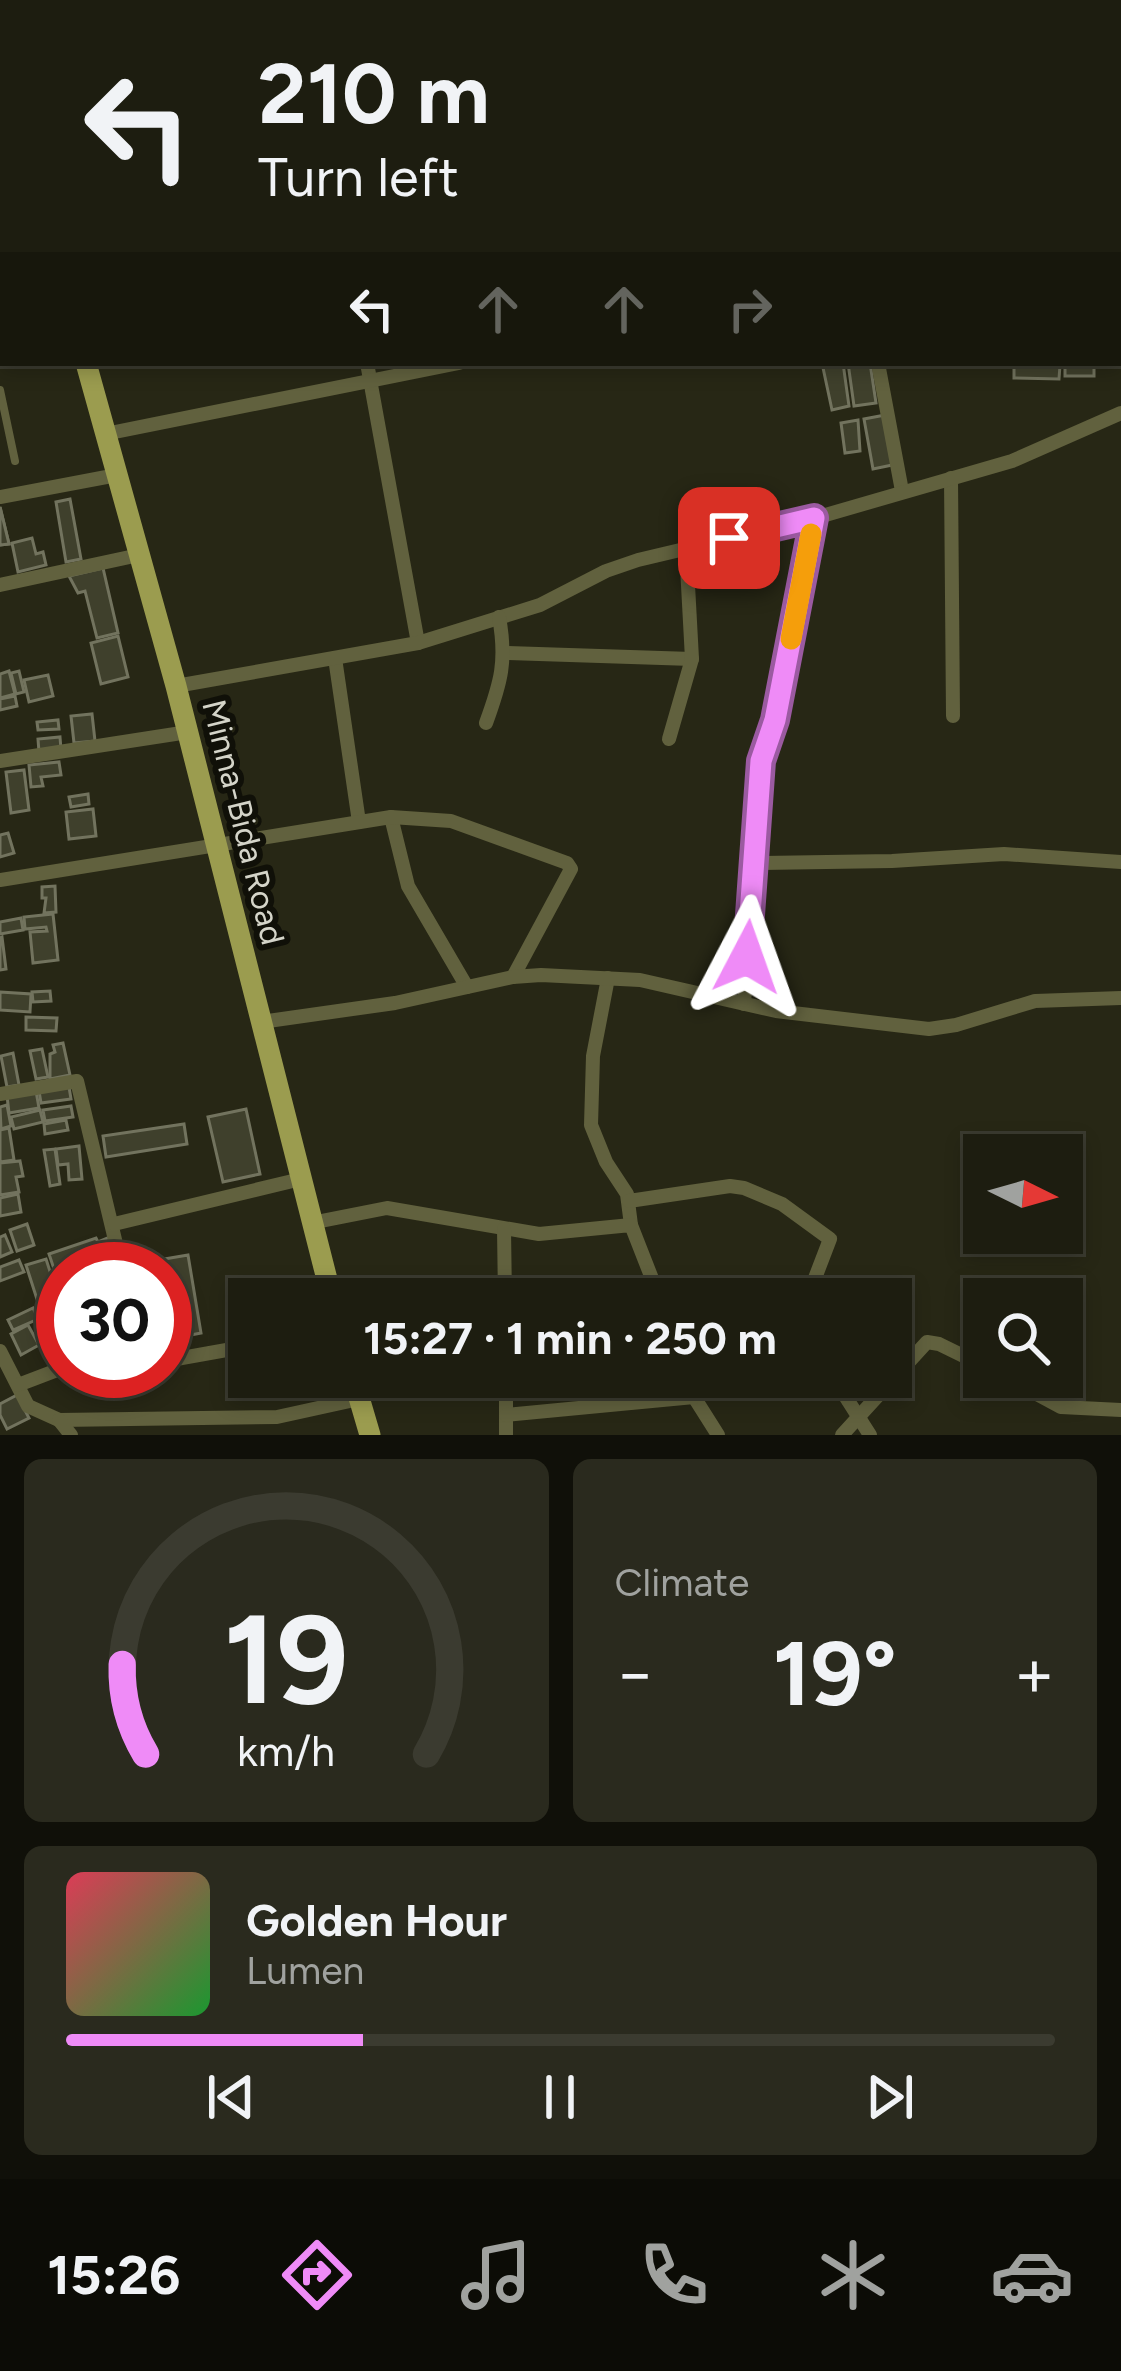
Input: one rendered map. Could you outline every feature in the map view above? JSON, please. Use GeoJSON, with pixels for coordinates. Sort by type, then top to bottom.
{"type":"FeatureCollection","features":[{"type":"Feature","properties":{"kind":"main road","name":"Minna-Bida Road"},"geometry":{"type":"LineString","coordinates":[[87,366],[176,686],[326,1278]]}},
{"type":"Feature","properties":{"kind":"main road"},"geometry":{"type":"LineString","coordinates":[[359,1398],[370,1435]]}},
{"type":"Feature","properties":{"kind":"street"},"geometry":{"type":"LineString","coordinates":[[367,366],[418,643]]}},
{"type":"Feature","properties":{"kind":"street"},"geometry":{"type":"LineString","coordinates":[[105,434],[445,366]]}},
{"type":"Feature","properties":{"kind":"street"},"geometry":{"type":"LineString","coordinates":[[879,366],[902,491]]}},
{"type":"Feature","properties":{"kind":"street"},"geometry":{"type":"LineString","coordinates":[[176,686],[418,643],[540,605],[606,571],[1012,461],[1121,412]]}},
{"type":"Feature","properties":{"kind":"street"},"geometry":{"type":"LineString","coordinates":[[0,497],[117,475]]}},
{"type":"Feature","properties":{"kind":"street"},"geometry":{"type":"LineString","coordinates":[[951,478],[953,716]]}},
{"type":"Feature","properties":{"kind":"street"},"geometry":{"type":"LineString","coordinates":[[744,1004],[761,761],[775,720],[814,518]]}},
{"type":"Feature","properties":{"kind":"street"},"geometry":{"type":"LineString","coordinates":[[669,739],[692,659],[686,548]]}},
{"type":"Feature","properties":{"kind":"street"},"geometry":{"type":"LineString","coordinates":[[0,585],[139,555]]}},
{"type":"Feature","properties":{"kind":"street"},"geometry":{"type":"LineString","coordinates":[[486,723],[506,652],[499,617]]}},
{"type":"Feature","properties":{"kind":"street"},"geometry":{"type":"LineString","coordinates":[[506,652],[692,659]]}},
{"type":"Feature","properties":{"kind":"street"},"geometry":{"type":"LineString","coordinates":[[334,658],[358,822]]}},
{"type":"Feature","properties":{"kind":"street"},"geometry":{"type":"LineString","coordinates":[[0,761],[188,732]]}},
{"type":"Feature","properties":{"kind":"street"},"geometry":{"type":"LineString","coordinates":[[391,817],[409,886],[467,987]]}},
{"type":"Feature","properties":{"kind":"street"},"geometry":{"type":"LineString","coordinates":[[0,880],[391,817],[451,821],[567,863],[569,876],[513,977]]}},
{"type":"Feature","properties":{"kind":"street"},"geometry":{"type":"LineString","coordinates":[[754,863],[1004,854],[1121,862]]}},
{"type":"Feature","properties":{"kind":"street"},"geometry":{"type":"LineString","coordinates":[[261,1022],[395,1003],[513,977],[640,980],[776,1011],[929,1029],[1036,1001],[1121,998]]}},
{"type":"Feature","properties":{"kind":"street"},"geometry":{"type":"LineString","coordinates":[[608,978],[593,1056],[591,1125],[629,1201],[631,1225],[652,1278]]}},
{"type":"Feature","properties":{"kind":"street"},"geometry":{"type":"LineString","coordinates":[[0,1094],[77,1081],[117,1242]]}},
{"type":"Feature","properties":{"kind":"street"},"geometry":{"type":"LineString","coordinates":[[114,1224],[301,1179]]}},
{"type":"Feature","properties":{"kind":"street"},"geometry":{"type":"LineString","coordinates":[[629,1201],[730,1186],[782,1204],[830,1239],[815,1278]]}},
{"type":"Feature","properties":{"kind":"street"},"geometry":{"type":"LineString","coordinates":[[311,1223],[387,1208],[539,1234],[631,1225]]}},
{"type":"Feature","properties":{"kind":"street"},"geometry":{"type":"LineString","coordinates":[[504,1229],[505,1278]]}},
{"type":"Feature","properties":{"kind":"street"},"geometry":{"type":"LineString","coordinates":[[842,1435],[927,1342],[963,1356]]}},
{"type":"Feature","properties":{"kind":"street"},"geometry":{"type":"LineString","coordinates":[[192,1356],[228,1350]]}},
{"type":"Feature","properties":{"kind":"street"},"geometry":{"type":"LineString","coordinates":[[0,1351],[28,1406],[59,1420],[277,1417],[329,1398]]}},
{"type":"Feature","properties":{"kind":"street"},"geometry":{"type":"LineString","coordinates":[[17,1385],[36,1378]]}},
{"type":"Feature","properties":{"kind":"street"},"geometry":{"type":"LineString","coordinates":[[506,1398],[506,1435]]}},
{"type":"Feature","properties":{"kind":"street"},"geometry":{"type":"LineString","coordinates":[[506,1415],[674,1398]]}},
{"type":"Feature","properties":{"kind":"street"},"geometry":{"type":"LineString","coordinates":[[695,1398],[718,1435]]}},
{"type":"Feature","properties":{"kind":"street"},"geometry":{"type":"LineString","coordinates":[[849,1398],[870,1435]]}},
{"type":"Feature","properties":{"kind":"street"},"geometry":{"type":"LineString","coordinates":[[1044,1398],[1061,1407],[1121,1410]]}},
{"type":"Feature","properties":{"kind":"street"},"geometry":{"type":"LineString","coordinates":[[59,1420],[71,1435]]}},
{"type":"Feature","properties":{"kind":"lane"},"geometry":{"type":"LineString","coordinates":[[0,391],[15,461]]}},
{"type":"Feature","properties":{"kind":"building"},"geometry":{"type":"Polygon","coordinates":[[[823,366],[843,366],[849,406],[832,410],[823,366]]]}},
{"type":"Feature","properties":{"kind":"building"},"geometry":{"type":"Polygon","coordinates":[[[848,366],[870,366],[876,403],[854,406],[848,366]]]}},
{"type":"Feature","properties":{"kind":"building"},"geometry":{"type":"Polygon","coordinates":[[[1014,366],[1060,366],[1059,379],[1014,378],[1014,366]]]}},
{"type":"Feature","properties":{"kind":"building"},"geometry":{"type":"Polygon","coordinates":[[[1065,366],[1094,366],[1094,376],[1065,376],[1065,366]]]}},
{"type":"Feature","properties":{"kind":"building"},"geometry":{"type":"Polygon","coordinates":[[[885,415],[897,464],[873,469],[864,419],[885,415]]]}},
{"type":"Feature","properties":{"kind":"building"},"geometry":{"type":"Polygon","coordinates":[[[858,420],[860,451],[845,453],[841,423],[858,420]]]}},
{"type":"Feature","properties":{"kind":"building"},"geometry":{"type":"Polygon","coordinates":[[[70,499],[81,559],[66,562],[56,502],[70,499]]]}},
{"type":"Feature","properties":{"kind":"building"},"geometry":{"type":"Polygon","coordinates":[[[0,507],[9,544],[0,545],[0,507]]]}},
{"type":"Feature","properties":{"kind":"building"},"geometry":{"type":"Polygon","coordinates":[[[0,507],[9,544],[0,545],[0,507]]]}},
{"type":"Feature","properties":{"kind":"building"},"geometry":{"type":"Polygon","coordinates":[[[32,538],[36,554],[43,552],[46,565],[18,572],[12,543],[32,538]]]}},
{"type":"Feature","properties":{"kind":"building"},"geometry":{"type":"Polygon","coordinates":[[[103,568],[118,633],[97,638],[85,591],[78,593],[69,576],[103,568]]]}},
{"type":"Feature","properties":{"kind":"building"},"geometry":{"type":"Polygon","coordinates":[[[118,636],[128,677],[101,684],[91,643],[118,636]]]}},
{"type":"Feature","properties":{"kind":"building"},"geometry":{"type":"Polygon","coordinates":[[[9,671],[15,694],[0,698],[0,674],[9,671]]]}},
{"type":"Feature","properties":{"kind":"building"},"geometry":{"type":"Polygon","coordinates":[[[19,671],[24,692],[16,694],[11,673],[19,671]]]}},
{"type":"Feature","properties":{"kind":"building"},"geometry":{"type":"Polygon","coordinates":[[[48,675],[53,696],[29,702],[24,680],[48,675]]]}},
{"type":"Feature","properties":{"kind":"building"},"geometry":{"type":"Polygon","coordinates":[[[15,696],[17,706],[0,710],[0,699],[15,696]]]}},
{"type":"Feature","properties":{"kind":"building"},"geometry":{"type":"Polygon","coordinates":[[[92,714],[95,741],[74,743],[71,716],[92,714]]]}},
{"type":"Feature","properties":{"kind":"building"},"geometry":{"type":"Polygon","coordinates":[[[58,720],[59,729],[38,730],[37,722],[58,720]]]}},
{"type":"Feature","properties":{"kind":"building"},"geometry":{"type":"Polygon","coordinates":[[[60,737],[61,750],[39,752],[38,739],[60,737]]]}},
{"type":"Feature","properties":{"kind":"building"},"geometry":{"type":"Polygon","coordinates":[[[59,762],[61,775],[41,777],[43,786],[31,787],[29,765],[59,762]]]}},
{"type":"Feature","properties":{"kind":"building"},"geometry":{"type":"Polygon","coordinates":[[[24,770],[29,810],[11,813],[6,772],[24,770]]]}},
{"type":"Feature","properties":{"kind":"building"},"geometry":{"type":"Polygon","coordinates":[[[88,794],[89,804],[71,807],[69,797],[88,794]]]}},
{"type":"Feature","properties":{"kind":"building"},"geometry":{"type":"Polygon","coordinates":[[[93,809],[96,836],[69,839],[66,812],[93,809]]]}},
{"type":"Feature","properties":{"kind":"building"},"geometry":{"type":"Polygon","coordinates":[[[8,833],[14,853],[0,857],[0,835],[8,833]]]}},
{"type":"Feature","properties":{"kind":"building"},"geometry":{"type":"Polygon","coordinates":[[[55,886],[56,912],[44,913],[42,887],[55,886]]]}},
{"type":"Feature","properties":{"kind":"building"},"geometry":{"type":"Polygon","coordinates":[[[53,914],[58,960],[33,963],[30,932],[47,931],[46,927],[25,929],[24,917],[53,914]]]}},
{"type":"Feature","properties":{"kind":"building"},"geometry":{"type":"Polygon","coordinates":[[[21,918],[23,930],[0,934],[0,922],[21,918]]]}},
{"type":"Feature","properties":{"kind":"building"},"geometry":{"type":"Polygon","coordinates":[[[0,938],[6,969],[0,970],[0,938]]]}},
{"type":"Feature","properties":{"kind":"building"},"geometry":{"type":"Polygon","coordinates":[[[50,991],[51,1001],[33,1002],[32,992],[50,991]]]}},
{"type":"Feature","properties":{"kind":"building"},"geometry":{"type":"Polygon","coordinates":[[[0,992],[31,994],[30,1012],[0,1010],[0,992]]]}},
{"type":"Feature","properties":{"kind":"building"},"geometry":{"type":"Polygon","coordinates":[[[26,1017],[57,1018],[56,1031],[26,1030],[26,1017]]]}},
{"type":"Feature","properties":{"kind":"building"},"geometry":{"type":"Polygon","coordinates":[[[63,1043],[70,1075],[50,1079],[53,1045],[63,1043]]]}},
{"type":"Feature","properties":{"kind":"building"},"geometry":{"type":"Polygon","coordinates":[[[42,1049],[48,1077],[36,1079],[30,1051],[42,1049]]]}},
{"type":"Feature","properties":{"kind":"building"},"geometry":{"type":"Polygon","coordinates":[[[13,1053],[19,1085],[7,1087],[1,1056],[13,1053]]]}},
{"type":"Feature","properties":{"kind":"building"},"geometry":{"type":"Polygon","coordinates":[[[69,1087],[71,1099],[41,1103],[39,1091],[69,1087]]]}},
{"type":"Feature","properties":{"kind":"building"},"geometry":{"type":"Polygon","coordinates":[[[36,1091],[39,1108],[9,1113],[7,1096],[36,1091]]]}},
{"type":"Feature","properties":{"kind":"building"},"geometry":{"type":"Polygon","coordinates":[[[7,1105],[11,1126],[1,1129],[0,1107],[7,1105]]]}},
{"type":"Feature","properties":{"kind":"building"},"geometry":{"type":"Polygon","coordinates":[[[71,1106],[73,1117],[45,1121],[43,1110],[71,1106]]]}},
{"type":"Feature","properties":{"kind":"building"},"geometry":{"type":"Polygon","coordinates":[[[246,1109],[260,1174],[223,1182],[208,1117],[246,1109]]]}},
{"type":"Feature","properties":{"kind":"building"},"geometry":{"type":"Polygon","coordinates":[[[40,1110],[43,1122],[14,1129],[11,1117],[40,1110]]]}},
{"type":"Feature","properties":{"kind":"building"},"geometry":{"type":"Polygon","coordinates":[[[66,1120],[68,1130],[45,1134],[44,1124],[66,1120]]]}},
{"type":"Feature","properties":{"kind":"building"},"geometry":{"type":"Polygon","coordinates":[[[184,1124],[187,1144],[106,1157],[103,1136],[184,1124]]]}},
{"type":"Feature","properties":{"kind":"building"},"geometry":{"type":"Polygon","coordinates":[[[9,1128],[14,1160],[0,1162],[0,1130],[9,1128]]]}},
{"type":"Feature","properties":{"kind":"building"},"geometry":{"type":"Polygon","coordinates":[[[79,1146],[82,1179],[69,1180],[68,1164],[58,1165],[56,1149],[79,1146]]]}},
{"type":"Feature","properties":{"kind":"building"},"geometry":{"type":"Polygon","coordinates":[[[55,1149],[60,1184],[50,1186],[44,1150],[55,1149]]]}},
{"type":"Feature","properties":{"kind":"building"},"geometry":{"type":"Polygon","coordinates":[[[20,1161],[19,1192],[0,1195],[0,1163],[20,1161]]]}},
{"type":"Feature","properties":{"kind":"building"},"geometry":{"type":"Polygon","coordinates":[[[18,1194],[21,1212],[0,1216],[0,1198],[18,1194]]]}},
{"type":"Feature","properties":{"kind":"building"},"geometry":{"type":"Polygon","coordinates":[[[27,1224],[34,1245],[17,1251],[10,1230],[27,1224]]]}},
{"type":"Feature","properties":{"kind":"building"},"geometry":{"type":"Polygon","coordinates":[[[5,1235],[12,1252],[0,1257],[0,1237],[5,1235]]]}},
{"type":"Feature","properties":{"kind":"building"},"geometry":{"type":"Polygon","coordinates":[[[19,1260],[24,1272],[0,1281],[0,1267],[19,1260]]]}},
{"type":"Feature","properties":{"kind":"building"},"geometry":{"type":"Polygon","coordinates":[[[36,1262],[36,1296],[26,1265],[36,1262]]]}},
{"type":"Feature","properties":{"kind":"building"},"geometry":{"type":"Polygon","coordinates":[[[192,1279],[201,1333],[192,1335],[192,1279]]]}},
{"type":"Feature","properties":{"kind":"building"},"geometry":{"type":"Polygon","coordinates":[[[33,1308],[36,1315],[36,1320],[13,1330],[8,1320],[33,1308]]]}},
{"type":"Feature","properties":{"kind":"building"},"geometry":{"type":"Polygon","coordinates":[[[28,1325],[36,1347],[21,1355],[11,1334],[28,1325]]]}},
{"type":"Feature","properties":{"kind":"building"},"geometry":{"type":"Polygon","coordinates":[[[17,1395],[29,1418],[7,1429],[0,1404],[17,1395]]]}},
{"type":"Feature","properties":{"kind":"slow traffic"},"geometry":{"type":"LineString","coordinates":[[791,639],[811,534]]}},
{"type":"Feature","properties":{"kind":"route"},"geometry":{"type":"LineString","coordinates":[[729,538],[814,518],[775,720],[761,761],[747,957]]}}]}
